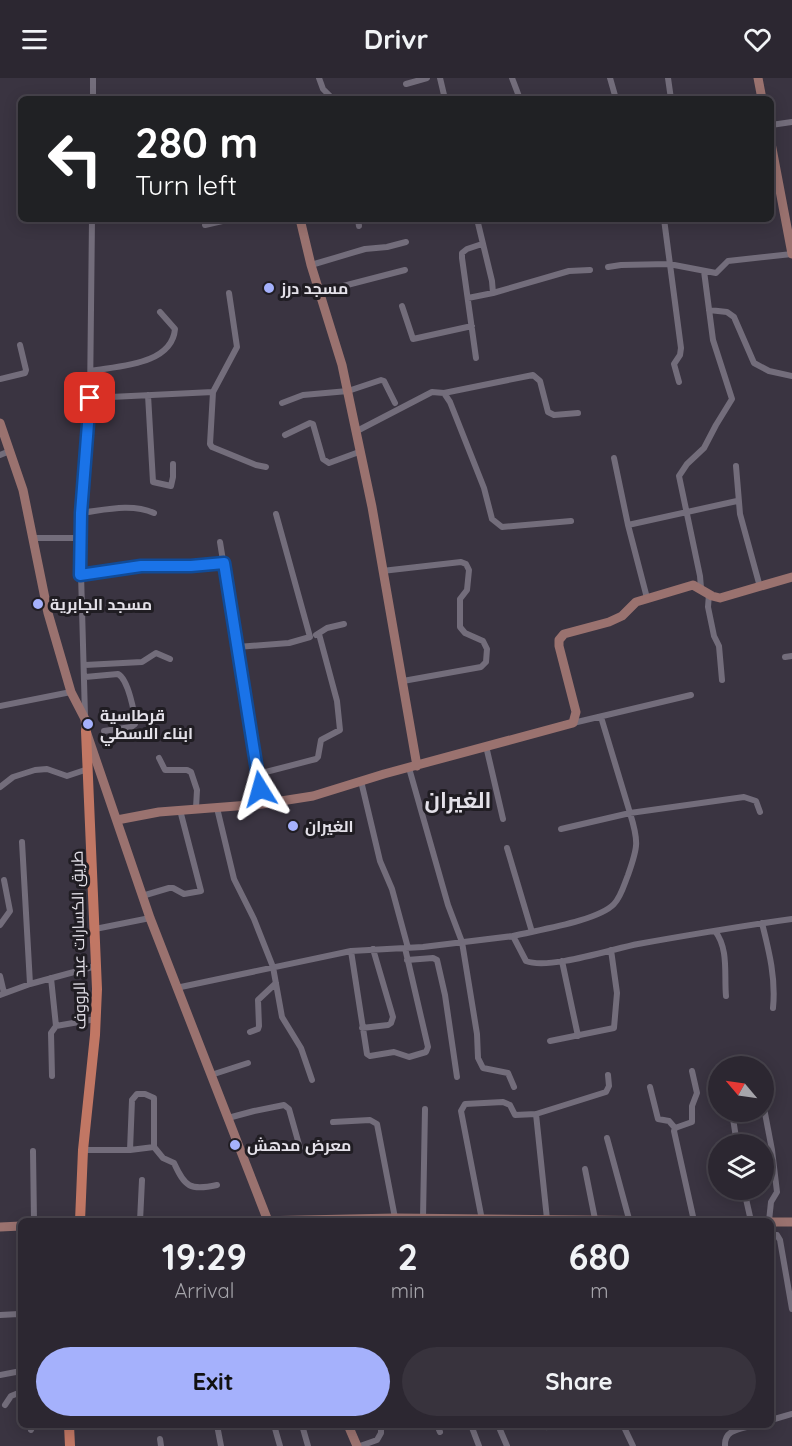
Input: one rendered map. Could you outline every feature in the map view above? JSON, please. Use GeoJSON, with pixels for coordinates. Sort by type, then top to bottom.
{"type":"FeatureCollection","features":[{"type":"Feature","properties":{"kind":"main road","name":"طريق الكسارات عبد الرووف"},"geometry":{"type":"LineString","coordinates":[[80,1218],[83,1150],[96,1019],[95,930],[86,725]]}},
{"type":"Feature","properties":{"kind":"main road"},"geometry":{"type":"LineString","coordinates":[[69,1428],[70,1446]]}},
{"type":"Feature","properties":{"kind":"street"},"geometry":{"type":"LineString","coordinates":[[93,78],[93,96]]}},
{"type":"Feature","properties":{"kind":"street"},"geometry":{"type":"LineString","coordinates":[[319,78],[323,90],[330,96]]}},
{"type":"Feature","properties":{"kind":"street"},"geometry":{"type":"LineString","coordinates":[[406,84],[427,78]]}},
{"type":"Feature","properties":{"kind":"street"},"geometry":{"type":"LineString","coordinates":[[440,78],[444,96]]}},
{"type":"Feature","properties":{"kind":"street"},"geometry":{"type":"LineString","coordinates":[[512,78],[519,96]]}},
{"type":"Feature","properties":{"kind":"street"},"geometry":{"type":"LineString","coordinates":[[610,78],[614,96]]}},
{"type":"Feature","properties":{"kind":"street"},"geometry":{"type":"LineString","coordinates":[[668,78],[671,96]]}},
{"type":"Feature","properties":{"kind":"street"},"geometry":{"type":"LineString","coordinates":[[758,78],[761,96]]}},
{"type":"Feature","properties":{"kind":"street"},"geometry":{"type":"LineString","coordinates":[[774,125],[792,122]]}},
{"type":"Feature","properties":{"kind":"street"},"geometry":{"type":"LineString","coordinates":[[608,267],[669,264],[718,272],[728,261],[792,254],[774,159]]}},
{"type":"Feature","properties":{"kind":"street"},"geometry":{"type":"LineString","coordinates":[[86,725],[80,538],[90,398],[92,222]]}},
{"type":"Feature","properties":{"kind":"street"},"geometry":{"type":"LineString","coordinates":[[205,225],[218,222]]}},
{"type":"Feature","properties":{"kind":"street"},"geometry":{"type":"LineString","coordinates":[[301,222],[348,391],[372,507],[403,681],[413,767],[448,905],[462,942],[477,1034],[478,1058],[483,1068],[508,1073],[514,1087]]}},
{"type":"Feature","properties":{"kind":"street"},"geometry":{"type":"LineString","coordinates":[[478,222],[493,293]]}},
{"type":"Feature","properties":{"kind":"street"},"geometry":{"type":"LineString","coordinates":[[664,222],[681,348],[680,355],[674,364],[679,382]]}},
{"type":"Feature","properties":{"kind":"street"},"geometry":{"type":"LineString","coordinates":[[311,265],[365,249],[406,242]]}},
{"type":"Feature","properties":{"kind":"street"},"geometry":{"type":"LineString","coordinates":[[476,358],[462,253],[482,244]]}},
{"type":"Feature","properties":{"kind":"street"},"geometry":{"type":"LineString","coordinates":[[320,292],[405,270]]}},
{"type":"Feature","properties":{"kind":"street"},"geometry":{"type":"LineString","coordinates":[[468,298],[569,271],[590,270]]}},
{"type":"Feature","properties":{"kind":"street"},"geometry":{"type":"LineString","coordinates":[[704,271],[713,340],[732,399],[704,448],[687,464],[679,476],[714,636],[719,646],[722,680]]}},
{"type":"Feature","properties":{"kind":"street"},"geometry":{"type":"LineString","coordinates":[[229,293],[237,347],[213,392],[210,444],[239,458],[266,467]]}},
{"type":"Feature","properties":{"kind":"street"},"geometry":{"type":"LineString","coordinates":[[402,306],[413,339],[472,326]]}},
{"type":"Feature","properties":{"kind":"street"},"geometry":{"type":"LineString","coordinates":[[709,310],[727,312],[734,317],[754,363],[769,371],[792,376]]}},
{"type":"Feature","properties":{"kind":"street"},"geometry":{"type":"LineString","coordinates":[[91,371],[133,363],[154,357],[163,351],[170,345],[175,329],[160,312]]}},
{"type":"Feature","properties":{"kind":"street"},"geometry":{"type":"LineString","coordinates":[[0,379],[25,374],[20,345]]}},
{"type":"Feature","properties":{"kind":"street"},"geometry":{"type":"LineString","coordinates":[[355,432],[432,392],[444,393],[532,375],[540,381],[548,412],[554,415],[578,412]]}},
{"type":"Feature","properties":{"kind":"street"},"geometry":{"type":"LineString","coordinates":[[282,403],[303,395],[348,391],[382,380],[395,403]]}},
{"type":"Feature","properties":{"kind":"street"},"geometry":{"type":"LineString","coordinates":[[90,398],[213,392]]}},
{"type":"Feature","properties":{"kind":"street"},"geometry":{"type":"LineString","coordinates":[[444,393],[450,402],[478,471],[493,521],[502,527],[571,521]]}},
{"type":"Feature","properties":{"kind":"street"},"geometry":{"type":"LineString","coordinates":[[148,395],[153,482],[171,486],[173,464]]}},
{"type":"Feature","properties":{"kind":"street"},"geometry":{"type":"LineString","coordinates":[[0,423],[22,490],[48,612],[71,692],[86,725],[142,896],[176,988],[267,1218]]}},
{"type":"Feature","properties":{"kind":"street"},"geometry":{"type":"LineString","coordinates":[[285,435],[310,423],[313,424],[323,459],[329,463],[359,452]]}},
{"type":"Feature","properties":{"kind":"street"},"geometry":{"type":"LineString","coordinates":[[0,455],[10,451]]}},
{"type":"Feature","properties":{"kind":"street"},"geometry":{"type":"LineString","coordinates":[[614,458],[647,598]]}},
{"type":"Feature","properties":{"kind":"street"},"geometry":{"type":"LineString","coordinates":[[736,466],[737,501],[760,587]]}},
{"type":"Feature","properties":{"kind":"street"},"geometry":{"type":"LineString","coordinates":[[628,525],[737,501]]}},
{"type":"Feature","properties":{"kind":"street"},"geometry":{"type":"LineString","coordinates":[[81,513],[132,508],[154,513]]}},
{"type":"Feature","properties":{"kind":"street"},"geometry":{"type":"LineString","coordinates":[[276,514],[310,638]]}},
{"type":"Feature","properties":{"kind":"street"},"geometry":{"type":"LineString","coordinates":[[33,538],[80,538]]}},
{"type":"Feature","properties":{"kind":"street"},"geometry":{"type":"LineString","coordinates":[[220,542],[262,804]]}},
{"type":"Feature","properties":{"kind":"street"},"geometry":{"type":"LineString","coordinates":[[382,571],[460,562],[466,564],[469,570],[467,590],[460,600],[460,627],[465,633],[483,641],[487,649],[486,662],[481,667],[403,681]]}},
{"type":"Feature","properties":{"kind":"street"},"geometry":{"type":"LineString","coordinates":[[80,575],[141,566],[191,566],[224,563]]}},
{"type":"Feature","properties":{"kind":"street"},"geometry":{"type":"LineString","coordinates":[[573,723],[576,712],[560,653],[559,640],[562,635],[609,622],[622,616],[636,602],[691,585],[716,597],[724,597],[792,577]]}},
{"type":"Feature","properties":{"kind":"street"},"geometry":{"type":"LineString","coordinates":[[237,647],[289,643],[310,638],[327,628],[344,624]]}},
{"type":"Feature","properties":{"kind":"street"},"geometry":{"type":"LineString","coordinates":[[258,774],[316,759],[320,741],[340,730],[337,701],[319,634]]}},
{"type":"Feature","properties":{"kind":"street"},"geometry":{"type":"LineString","coordinates":[[85,665],[142,663],[156,653],[170,660]]}},
{"type":"Feature","properties":{"kind":"street"},"geometry":{"type":"LineString","coordinates":[[86,676],[118,674],[123,676],[126,685],[135,725],[104,731]]}},
{"type":"Feature","properties":{"kind":"street"},"geometry":{"type":"LineString","coordinates":[[0,706],[71,692]]}},
{"type":"Feature","properties":{"kind":"street"},"geometry":{"type":"LineString","coordinates":[[117,820],[196,808],[262,804],[313,796],[486,746],[692,695]]}},
{"type":"Feature","properties":{"kind":"street"},"geometry":{"type":"LineString","coordinates":[[176,988],[351,951],[407,948],[513,936],[603,912],[616,903],[638,844],[601,717]]}},
{"type":"Feature","properties":{"kind":"street"},"geometry":{"type":"LineString","coordinates":[[486,746],[503,819]]}},
{"type":"Feature","properties":{"kind":"street"},"geometry":{"type":"LineString","coordinates":[[159,758],[165,770],[191,772],[197,790],[196,808]]}},
{"type":"Feature","properties":{"kind":"street"},"geometry":{"type":"LineString","coordinates":[[0,787],[14,777],[35,770],[47,769],[67,776],[88,769]]}},
{"type":"Feature","properties":{"kind":"street"},"geometry":{"type":"LineString","coordinates":[[351,951],[366,1052],[369,1056],[394,1052],[409,1057],[427,1051],[428,1044],[407,960],[407,948],[392,889],[380,861],[361,782]]}},
{"type":"Feature","properties":{"kind":"street"},"geometry":{"type":"LineString","coordinates":[[561,829],[630,813],[744,797],[756,801],[760,812]]}},
{"type":"Feature","properties":{"kind":"street"},"geometry":{"type":"LineString","coordinates":[[217,808],[234,879],[254,919],[273,967],[282,1017],[301,1048],[312,1080]]}},
{"type":"Feature","properties":{"kind":"street"},"geometry":{"type":"LineString","coordinates":[[142,896],[169,888],[184,894],[201,891],[180,810]]}},
{"type":"Feature","properties":{"kind":"street"},"geometry":{"type":"LineString","coordinates":[[22,842],[30,984]]}},
{"type":"Feature","properties":{"kind":"street"},"geometry":{"type":"LineString","coordinates":[[507,848],[531,932]]}},
{"type":"Feature","properties":{"kind":"street"},"geometry":{"type":"LineString","coordinates":[[0,925],[10,911],[4,880]]}},
{"type":"Feature","properties":{"kind":"street"},"geometry":{"type":"LineString","coordinates":[[95,930],[150,918]]}},
{"type":"Feature","properties":{"kind":"street"},"geometry":{"type":"LineString","coordinates":[[513,936],[526,960],[542,963],[792,919]]}},
{"type":"Feature","properties":{"kind":"street"},"geometry":{"type":"LineString","coordinates":[[762,923],[774,980],[773,1008]]}},
{"type":"Feature","properties":{"kind":"street"},"geometry":{"type":"LineString","coordinates":[[715,931],[720,937],[726,963],[726,996]]}},
{"type":"Feature","properties":{"kind":"street"},"geometry":{"type":"LineString","coordinates":[[362,1028],[391,1023],[393,1017],[374,949]]}},
{"type":"Feature","properties":{"kind":"street"},"geometry":{"type":"LineString","coordinates":[[550,1041],[614,1028],[617,993],[611,950]]}},
{"type":"Feature","properties":{"kind":"street"},"geometry":{"type":"LineString","coordinates":[[407,960],[432,958],[437,960],[445,995],[457,1077]]}},
{"type":"Feature","properties":{"kind":"street"},"geometry":{"type":"LineString","coordinates":[[562,961],[578,1036]]}},
{"type":"Feature","properties":{"kind":"street"},"geometry":{"type":"LineString","coordinates":[[0,976],[2,994],[96,966]]}},
{"type":"Feature","properties":{"kind":"street"},"geometry":{"type":"LineString","coordinates":[[51,978],[56,1026],[51,1033],[52,1076]]}},
{"type":"Feature","properties":{"kind":"street"},"geometry":{"type":"LineString","coordinates":[[250,1032],[258,1029],[259,1026],[258,1000],[276,982]]}},
{"type":"Feature","properties":{"kind":"street"},"geometry":{"type":"LineString","coordinates":[[56,1026],[96,1019]]}},
{"type":"Feature","properties":{"kind":"street"},"geometry":{"type":"LineString","coordinates":[[211,1075],[249,1063]]}},
{"type":"Feature","properties":{"kind":"street"},"geometry":{"type":"LineString","coordinates":[[675,1128],[692,1122],[693,1119],[692,1106],[697,1093],[692,1071]]}},
{"type":"Feature","properties":{"kind":"street"},"geometry":{"type":"LineString","coordinates":[[482,1218],[461,1111],[463,1105],[503,1102],[510,1105],[515,1115],[536,1114],[606,1092],[609,1089],[608,1075]]}},
{"type":"Feature","properties":{"kind":"street"},"geometry":{"type":"LineString","coordinates":[[650,1087],[657,1118],[669,1121],[675,1128],[674,1137],[693,1218]]}},
{"type":"Feature","properties":{"kind":"street"},"geometry":{"type":"LineString","coordinates":[[130,1150],[132,1100],[137,1094],[145,1094],[154,1098],[154,1147],[164,1158],[174,1163],[180,1178],[192,1187],[217,1185]]}},
{"type":"Feature","properties":{"kind":"street"},"geometry":{"type":"LineString","coordinates":[[228,1118],[263,1108],[284,1105],[289,1110],[300,1148]]}},
{"type":"Feature","properties":{"kind":"street"},"geometry":{"type":"LineString","coordinates":[[333,1122],[370,1120],[376,1124],[395,1218],[423,1218],[425,1109]]}},
{"type":"Feature","properties":{"kind":"street"},"geometry":{"type":"LineString","coordinates":[[536,1114],[548,1218]]}},
{"type":"Feature","properties":{"kind":"street"},"geometry":{"type":"LineString","coordinates":[[767,1122],[777,1192],[771,1202],[770,1218]]}},
{"type":"Feature","properties":{"kind":"street"},"geometry":{"type":"LineString","coordinates":[[607,1138],[629,1218]]}},
{"type":"Feature","properties":{"kind":"street"},"geometry":{"type":"LineString","coordinates":[[83,1150],[130,1150],[154,1147]]}},
{"type":"Feature","properties":{"kind":"street"},"geometry":{"type":"LineString","coordinates":[[33,1151],[34,1218]]}},
{"type":"Feature","properties":{"kind":"street"},"geometry":{"type":"LineString","coordinates":[[585,1169],[595,1218]]}},
{"type":"Feature","properties":{"kind":"street"},"geometry":{"type":"LineString","coordinates":[[140,1218],[142,1180]]}},
{"type":"Feature","properties":{"kind":"street"},"geometry":{"type":"LineString","coordinates":[[746,1200],[750,1218]]}},
{"type":"Feature","properties":{"kind":"street"},"geometry":{"type":"LineString","coordinates":[[774,1221],[792,1222]]}},
{"type":"Feature","properties":{"kind":"street"},"geometry":{"type":"LineString","coordinates":[[0,1227],[18,1226]]}},
{"type":"Feature","properties":{"kind":"street"},"geometry":{"type":"LineString","coordinates":[[774,1235],[777,1235],[780,1240],[792,1309]]}},
{"type":"Feature","properties":{"kind":"street"},"geometry":{"type":"LineString","coordinates":[[0,1315],[18,1314]]}},
{"type":"Feature","properties":{"kind":"street"},"geometry":{"type":"LineString","coordinates":[[0,1375],[18,1372]]}},
{"type":"Feature","properties":{"kind":"street"},"geometry":{"type":"LineString","coordinates":[[5,1405],[11,1396],[18,1393]]}},
{"type":"Feature","properties":{"kind":"street"},"geometry":{"type":"LineString","coordinates":[[774,1419],[792,1414]]}},
{"type":"Feature","properties":{"kind":"street"},"geometry":{"type":"LineString","coordinates":[[218,1428],[222,1446]]}},
{"type":"Feature","properties":{"kind":"street"},"geometry":{"type":"LineString","coordinates":[[275,1428],[280,1446]]}},
{"type":"Feature","properties":{"kind":"street"},"geometry":{"type":"LineString","coordinates":[[303,1428],[308,1446]]}},
{"type":"Feature","properties":{"kind":"street"},"geometry":{"type":"LineString","coordinates":[[349,1428],[358,1446],[377,1440],[381,1428]]}},
{"type":"Feature","properties":{"kind":"street"},"geometry":{"type":"LineString","coordinates":[[438,1428],[440,1432]]}},
{"type":"Feature","properties":{"kind":"street"},"geometry":{"type":"LineString","coordinates":[[472,1428],[478,1446]]}},
{"type":"Feature","properties":{"kind":"street"},"geometry":{"type":"LineString","coordinates":[[499,1428],[507,1446]]}},
{"type":"Feature","properties":{"kind":"street"},"geometry":{"type":"LineString","coordinates":[[624,1428],[633,1446]]}},
{"type":"Feature","properties":{"kind":"street"},"geometry":{"type":"LineString","coordinates":[[724,1446],[725,1439],[730,1432],[744,1428]]}},
{"type":"Feature","properties":{"kind":"place","name":"مسجد درز"},"geometry":{"type":"Point","coordinates":[269,288]}},
{"type":"Feature","properties":{"kind":"place","name":"مسجد الجابرية"},"geometry":{"type":"Point","coordinates":[38,604]}},
{"type":"Feature","properties":{"kind":"place","name":"قرطاسية ابناء الاسطي"},"geometry":{"type":"Point","coordinates":[88,724]}},
{"type":"Feature","properties":{"kind":"place","name":"الغيران"},"geometry":{"type":"Point","coordinates":[293,826]}},
{"type":"Feature","properties":{"kind":"place","name":"معرض مدهش"},"geometry":{"type":"Point","coordinates":[235,1145]}},
{"type":"Feature","properties":{"kind":"district","name":"الغيران"},"geometry":{"type":"Point","coordinates":[458,800]}},
{"type":"Feature","properties":{"kind":"route"},"geometry":{"type":"LineString","coordinates":[[90,398],[81,513],[80,575],[141,566],[191,566],[224,563],[260,789]]}}]}
